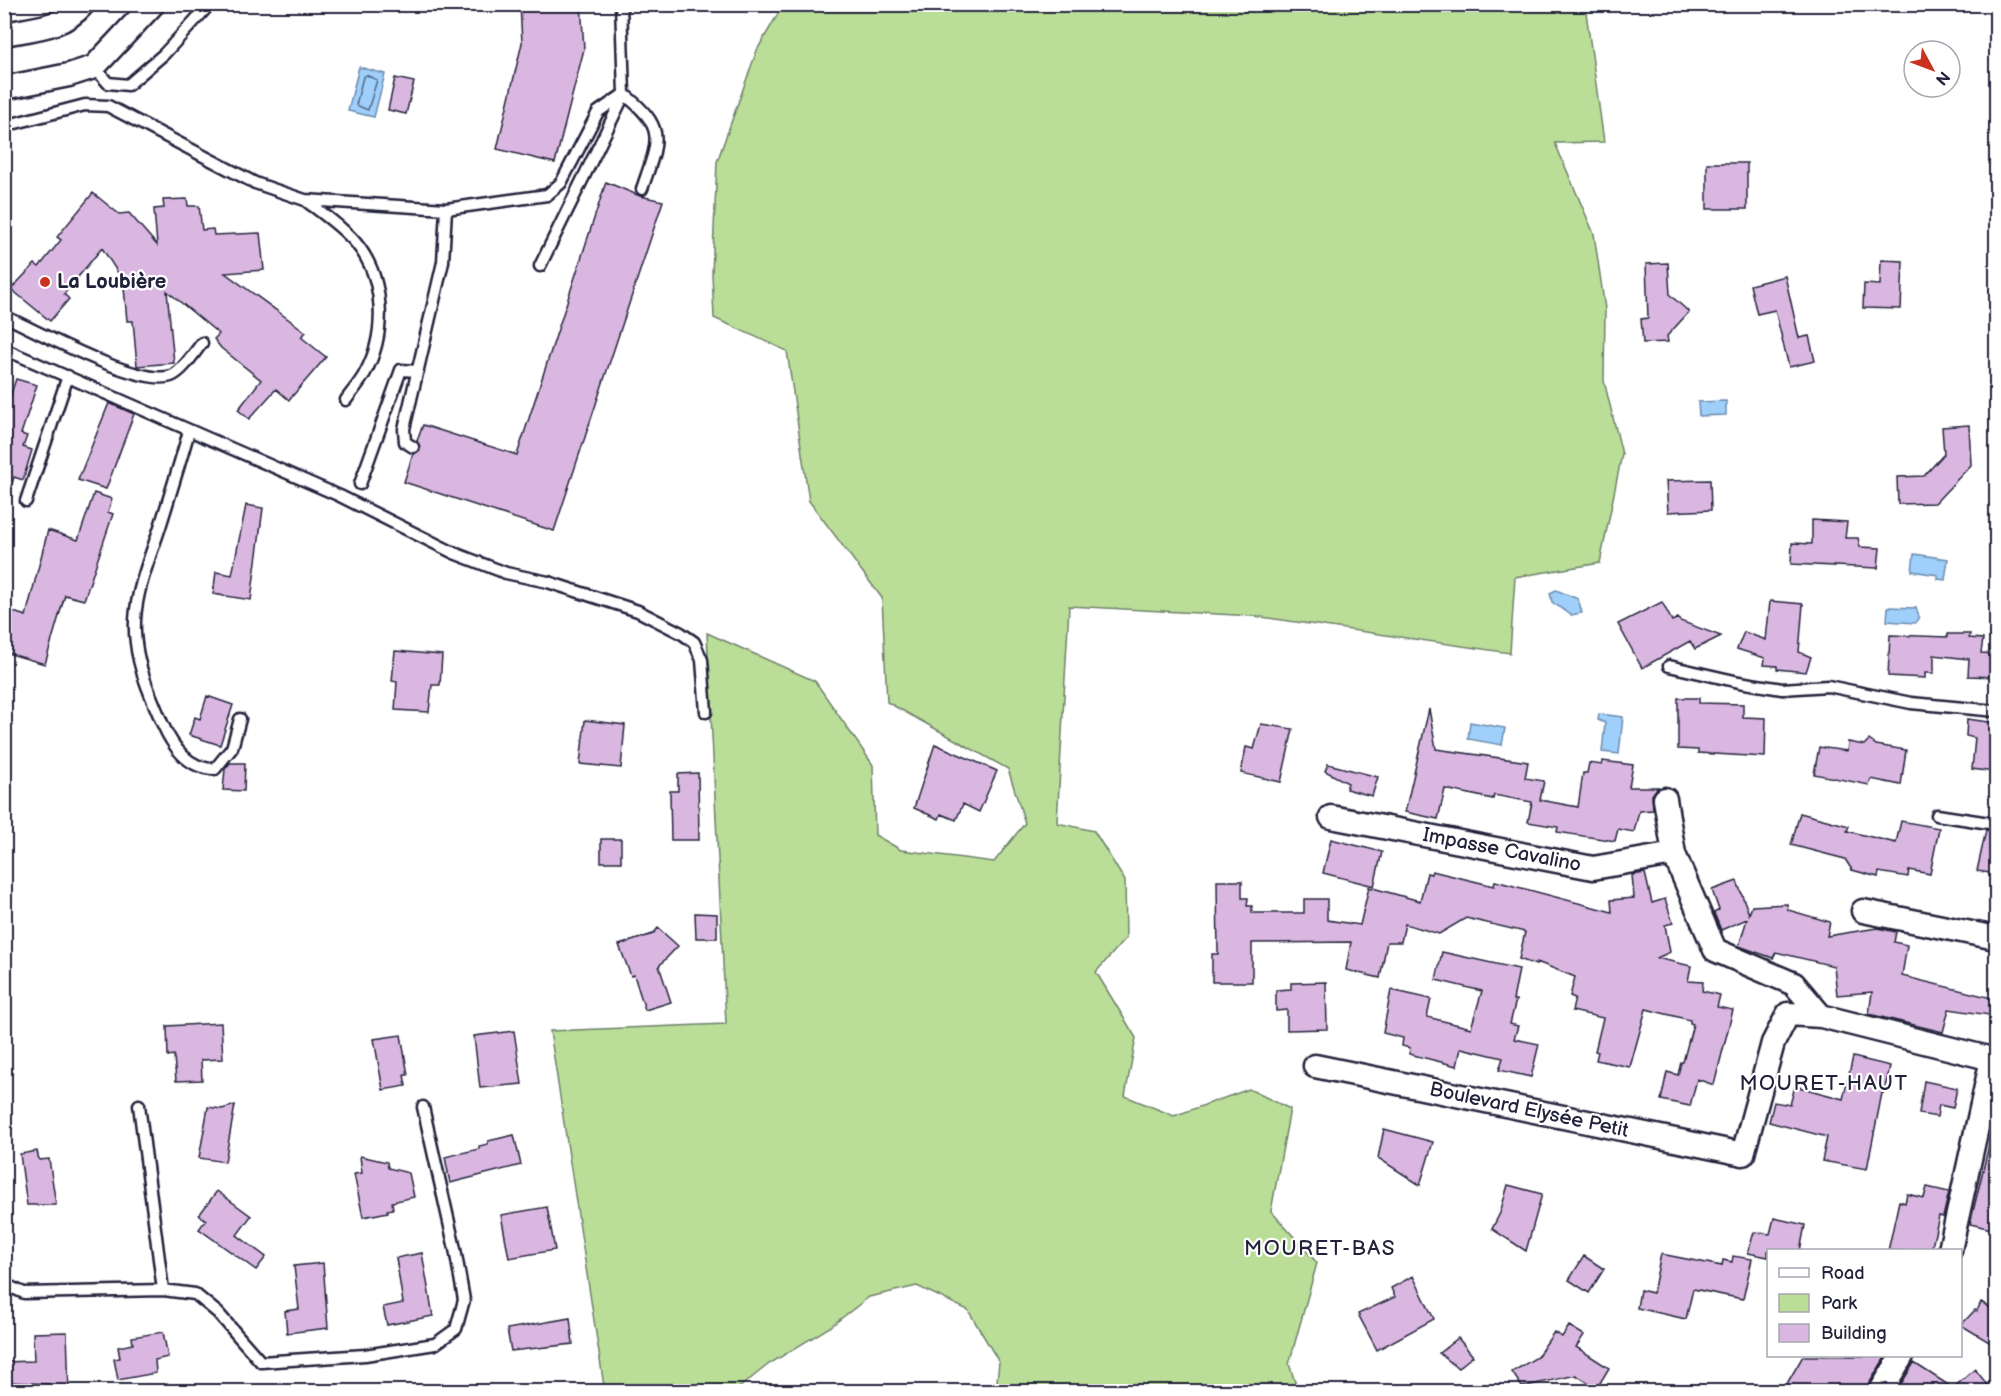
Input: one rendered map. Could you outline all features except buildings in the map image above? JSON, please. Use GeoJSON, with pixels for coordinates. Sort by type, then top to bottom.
{"type":"FeatureCollection","features":[{"type":"Feature","properties":{"kind":"street"},"geometry":{"type":"LineString","coordinates":[[4,34],[60,24],[72,17],[83,4]]}},
{"type":"Feature","properties":{"kind":"street"},"geometry":{"type":"LineString","coordinates":[[4,88],[69,75],[94,67],[153,4]]}},
{"type":"Feature","properties":{"kind":"street"},"geometry":{"type":"LineString","coordinates":[[1665,799],[1674,854],[1715,950],[1794,984],[1821,1016],[1994,1059],[1950,1249]]}},
{"type":"Feature","properties":{"kind":"street","name":"Impasse Cavalino"},"geometry":{"type":"LineString","coordinates":[[1331,817],[1593,868],[1674,854]]}},
{"type":"Feature","properties":{"kind":"street"},"geometry":{"type":"LineString","coordinates":[[1863,910],[1996,938]]}},
{"type":"Feature","properties":{"kind":"street","name":"Boulevard Elysée Petit"},"geometry":{"type":"LineString","coordinates":[[1316,1066],[1743,1154],[1773,1043],[1788,1014],[1821,1016]]}},
{"type":"Feature","properties":{"kind":"street"},"geometry":{"type":"LineString","coordinates":[[1880,1392],[1901,1357]]}},
{"type":"Feature","properties":{"kind":"lane"},"geometry":{"type":"LineString","coordinates":[[94,67],[108,83],[128,85],[164,54],[210,4]]}},
{"type":"Feature","properties":{"kind":"lane"},"geometry":{"type":"LineString","coordinates":[[540,266],[624,94],[621,4]]}},
{"type":"Feature","properties":{"kind":"lane"},"geometry":{"type":"LineString","coordinates":[[624,94],[652,120],[658,143],[642,189]]}},
{"type":"Feature","properties":{"kind":"lane"},"geometry":{"type":"LineString","coordinates":[[4,126],[85,105],[108,106],[255,183],[305,200],[446,209],[548,195],[561,183],[598,111],[624,94]]}},
{"type":"Feature","properties":{"kind":"lane"},"geometry":{"type":"LineString","coordinates":[[305,200],[355,242],[372,268],[381,303],[376,341],[366,372],[346,400]]}},
{"type":"Feature","properties":{"kind":"lane"},"geometry":{"type":"LineString","coordinates":[[412,447],[405,442],[404,429],[443,262],[446,209]]}},
{"type":"Feature","properties":{"kind":"lane"},"geometry":{"type":"LineString","coordinates":[[4,316],[130,373],[160,378],[174,375],[202,343]]}},
{"type":"Feature","properties":{"kind":"lane"},"geometry":{"type":"LineString","coordinates":[[4,349],[340,496],[454,553],[506,573],[548,582],[638,611],[681,633],[693,642],[702,660],[706,712]]}},
{"type":"Feature","properties":{"kind":"lane"},"geometry":{"type":"LineString","coordinates":[[360,484],[401,370],[418,371]]}},
{"type":"Feature","properties":{"kind":"lane"},"geometry":{"type":"LineString","coordinates":[[26,501],[68,376]]}},
{"type":"Feature","properties":{"kind":"lane"},"geometry":{"type":"LineString","coordinates":[[189,431],[138,597],[136,643],[145,682],[173,746],[187,759],[204,769],[215,769],[232,748],[240,719]]}},
{"type":"Feature","properties":{"kind":"lane"},"geometry":{"type":"LineString","coordinates":[[1669,666],[1739,682],[1782,688],[1828,686],[1911,703],[1996,711]]}},
{"type":"Feature","properties":{"kind":"lane"},"geometry":{"type":"LineString","coordinates":[[1937,815],[1996,824]]}},
{"type":"Feature","properties":{"kind":"lane"},"geometry":{"type":"LineString","coordinates":[[139,1105],[163,1290]]}},
{"type":"Feature","properties":{"kind":"lane"},"geometry":{"type":"LineString","coordinates":[[4,1284],[24,1293],[163,1290],[195,1294],[218,1314],[261,1362],[365,1355],[435,1344],[456,1329],[464,1300],[423,1107]]}},
{"type":"Feature","properties":{"kind":"green space"},"geometry":{"type":"Polygon","coordinates":[[[783,5],[1585,5],[1604,142],[1555,143],[1594,234],[1605,309],[1604,381],[1622,454],[1600,563],[1515,577],[1510,653],[1254,616],[1069,606],[1057,823],[1094,831],[1125,881],[1126,938],[1096,972],[1136,1038],[1125,1096],[1174,1116],[1249,1089],[1290,1109],[1271,1211],[1317,1263],[1289,1364],[1298,1391],[996,1391],[999,1362],[968,1310],[917,1286],[869,1297],[830,1327],[769,1364],[735,1391],[606,1391],[604,1386],[550,1031],[726,1024],[707,633],[815,681],[873,765],[875,835],[901,850],[994,862],[1025,823],[1008,769],[887,702],[882,598],[809,501],[787,351],[714,318],[712,274],[717,162],[757,50],[783,5]]]}},
{"type":"Feature","properties":{"kind":"water"},"geometry":{"type":"Polygon","coordinates":[[[359,67],[385,74],[374,117],[348,111],[359,67]]]}},
{"type":"Feature","properties":{"kind":"water"},"geometry":{"type":"Polygon","coordinates":[[[1726,401],[1726,415],[1699,416],[1698,402],[1726,401]]]}},
{"type":"Feature","properties":{"kind":"water"},"geometry":{"type":"Polygon","coordinates":[[[1914,554],[1948,559],[1945,580],[1938,579],[1938,575],[1912,571],[1914,554]]]}},
{"type":"Feature","properties":{"kind":"water"},"geometry":{"type":"Polygon","coordinates":[[[1556,590],[1578,599],[1582,613],[1571,615],[1552,602],[1550,593],[1556,590]]]}},
{"type":"Feature","properties":{"kind":"water"},"geometry":{"type":"Polygon","coordinates":[[[1888,607],[1916,608],[1919,617],[1915,623],[1887,621],[1888,607]]]}},
{"type":"Feature","properties":{"kind":"water"},"geometry":{"type":"Polygon","coordinates":[[[1599,714],[1623,717],[1619,754],[1602,752],[1605,723],[1598,720],[1599,714]]]}},
{"type":"Feature","properties":{"kind":"water"},"geometry":{"type":"Polygon","coordinates":[[[1470,722],[1505,728],[1502,745],[1468,739],[1470,722]]]}},
{"type":"Feature","properties":{"kind":"place","name":"La Loubière"},"geometry":{"type":"Point","coordinates":[45,282]}},
{"type":"Feature","properties":{"kind":"district","name":"MOURET-HAUT"},"geometry":{"type":"Point","coordinates":[1824,1083]}},
{"type":"Feature","properties":{"kind":"district","name":"MOURET-BAS"},"geometry":{"type":"Point","coordinates":[1320,1248]}}]}
